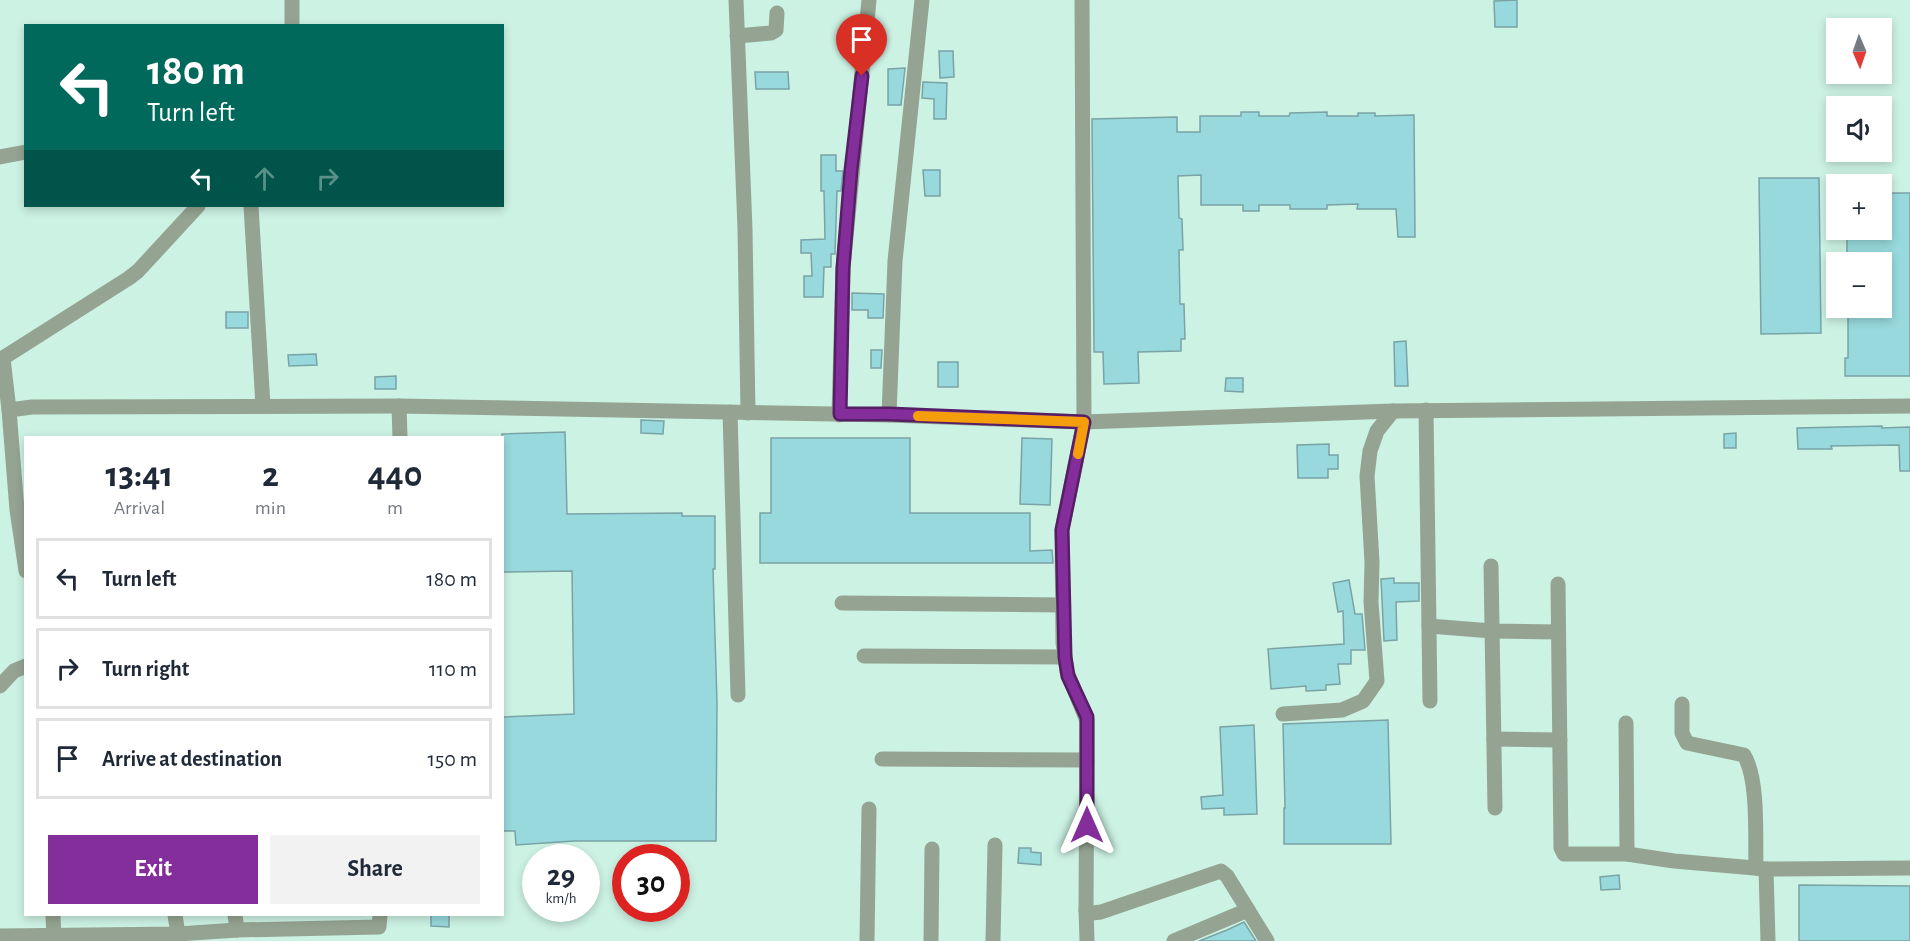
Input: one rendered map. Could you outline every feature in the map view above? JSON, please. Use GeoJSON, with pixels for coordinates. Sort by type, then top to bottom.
{"type":"FeatureCollection","features":[{"type":"Feature","properties":{"kind":"street"},"geometry":{"type":"LineString","coordinates":[[292,0],[292,24]]}},
{"type":"Feature","properties":{"kind":"street"},"geometry":{"type":"LineString","coordinates":[[736,0],[745,229],[748,413]]}},
{"type":"Feature","properties":{"kind":"street"},"geometry":{"type":"LineString","coordinates":[[840,414],[843,268],[869,0]]}},
{"type":"Feature","properties":{"kind":"street"},"geometry":{"type":"LineString","coordinates":[[889,414],[895,261],[922,0]]}},
{"type":"Feature","properties":{"kind":"street"},"geometry":{"type":"LineString","coordinates":[[1082,0],[1084,422],[1062,530],[1065,657],[1068,676],[1087,717],[1087,941]]}},
{"type":"Feature","properties":{"kind":"street"},"geometry":{"type":"LineString","coordinates":[[737,36],[771,33],[776,30],[777,14]]}},
{"type":"Feature","properties":{"kind":"street"},"geometry":{"type":"LineString","coordinates":[[0,157],[24,152]]}},
{"type":"Feature","properties":{"kind":"street"},"geometry":{"type":"LineString","coordinates":[[24,557],[17,510],[9,410],[1,359],[129,278],[197,207]]}},
{"type":"Feature","properties":{"kind":"street"},"geometry":{"type":"LineString","coordinates":[[251,207],[263,406]]}},
{"type":"Feature","properties":{"kind":"street"},"geometry":{"type":"LineString","coordinates":[[9,410],[32,407],[399,406],[889,414],[1084,422],[1426,410],[1910,406]]}},
{"type":"Feature","properties":{"kind":"street"},"geometry":{"type":"LineString","coordinates":[[399,406],[400,436]]}},
{"type":"Feature","properties":{"kind":"street"},"geometry":{"type":"LineString","coordinates":[[1426,410],[1430,701]]}},
{"type":"Feature","properties":{"kind":"street"},"geometry":{"type":"LineString","coordinates":[[1283,714],[1342,710],[1363,701],[1377,681],[1371,602],[1372,562],[1367,476],[1373,441],[1377,431],[1392,411]]}},
{"type":"Feature","properties":{"kind":"street"},"geometry":{"type":"LineString","coordinates":[[730,412],[738,695]]}},
{"type":"Feature","properties":{"kind":"street"},"geometry":{"type":"LineString","coordinates":[[1491,566],[1495,808]]}},
{"type":"Feature","properties":{"kind":"street"},"geometry":{"type":"LineString","coordinates":[[1558,584],[1561,848],[1564,854],[1627,854],[1761,869],[1910,868]]}},
{"type":"Feature","properties":{"kind":"street"},"geometry":{"type":"LineString","coordinates":[[842,603],[1063,605]]}},
{"type":"Feature","properties":{"kind":"street"},"geometry":{"type":"LineString","coordinates":[[1428,626],[1492,631],[1558,632]]}},
{"type":"Feature","properties":{"kind":"street"},"geometry":{"type":"LineString","coordinates":[[864,656],[1065,657]]}},
{"type":"Feature","properties":{"kind":"street"},"geometry":{"type":"LineString","coordinates":[[0,686],[14,671],[24,667]]}},
{"type":"Feature","properties":{"kind":"street"},"geometry":{"type":"LineString","coordinates":[[1682,704],[1682,733],[1687,743],[1744,755],[1750,765],[1768,941]]}},
{"type":"Feature","properties":{"kind":"street"},"geometry":{"type":"LineString","coordinates":[[1626,723],[1627,854]]}},
{"type":"Feature","properties":{"kind":"street"},"geometry":{"type":"LineString","coordinates":[[1494,739],[1560,740]]}},
{"type":"Feature","properties":{"kind":"street"},"geometry":{"type":"LineString","coordinates":[[882,759],[1087,760]]}},
{"type":"Feature","properties":{"kind":"street"},"geometry":{"type":"LineString","coordinates":[[867,941],[869,809]]}},
{"type":"Feature","properties":{"kind":"street"},"geometry":{"type":"LineString","coordinates":[[993,941],[996,845]]}},
{"type":"Feature","properties":{"kind":"street"},"geometry":{"type":"LineString","coordinates":[[931,941],[932,849]]}},
{"type":"Feature","properties":{"kind":"street"},"geometry":{"type":"LineString","coordinates":[[1086,910],[1092,913],[1101,912],[1221,871],[1227,876],[1267,941]]}},
{"type":"Feature","properties":{"kind":"street"},"geometry":{"type":"LineString","coordinates":[[1174,941],[1248,910]]}},
{"type":"Feature","properties":{"kind":"street"},"geometry":{"type":"LineString","coordinates":[[53,916],[54,938]]}},
{"type":"Feature","properties":{"kind":"street"},"geometry":{"type":"LineString","coordinates":[[175,916],[178,934]]}},
{"type":"Feature","properties":{"kind":"street"},"geometry":{"type":"LineString","coordinates":[[0,936],[54,938],[178,934],[236,922],[379,928]]}},
{"type":"Feature","properties":{"kind":"building"},"geometry":{"type":"Polygon","coordinates":[[[1517,0],[1517,27],[1495,27],[1494,1],[1517,0]]]}},
{"type":"Feature","properties":{"kind":"building"},"geometry":{"type":"Polygon","coordinates":[[[939,51],[953,51],[954,77],[940,78],[939,51]]]}},
{"type":"Feature","properties":{"kind":"building"},"geometry":{"type":"Polygon","coordinates":[[[905,68],[901,105],[888,105],[888,69],[905,68]]]}},
{"type":"Feature","properties":{"kind":"building"},"geometry":{"type":"Polygon","coordinates":[[[755,72],[788,72],[789,89],[756,89],[755,72]]]}},
{"type":"Feature","properties":{"kind":"building"},"geometry":{"type":"Polygon","coordinates":[[[923,82],[947,83],[946,119],[934,119],[934,99],[922,98],[923,82]]]}},
{"type":"Feature","properties":{"kind":"building"},"geometry":{"type":"Polygon","coordinates":[[[1241,112],[1259,112],[1259,116],[1327,112],[1327,116],[1358,116],[1358,113],[1375,113],[1375,116],[1414,115],[1415,237],[1398,237],[1396,209],[1357,209],[1358,204],[1327,205],[1327,209],[1290,209],[1290,205],[1259,205],[1259,211],[1243,211],[1243,205],[1201,205],[1201,175],[1178,176],[1179,218],[1182,219],[1183,250],[1179,250],[1180,304],[1184,304],[1185,339],[1181,339],[1181,351],[1138,352],[1139,383],[1104,384],[1103,352],[1094,352],[1092,119],[1177,117],[1177,132],[1200,132],[1200,116],[1241,116],[1241,112]]]}},
{"type":"Feature","properties":{"kind":"building"},"geometry":{"type":"Polygon","coordinates":[[[821,155],[836,155],[836,171],[843,171],[841,191],[837,191],[835,254],[831,254],[831,267],[824,267],[823,297],[804,297],[804,276],[812,276],[811,253],[801,253],[801,240],[825,239],[821,155]]]}},
{"type":"Feature","properties":{"kind":"building"},"geometry":{"type":"Polygon","coordinates":[[[923,170],[940,170],[940,196],[925,196],[923,170]]]}},
{"type":"Feature","properties":{"kind":"building"},"geometry":{"type":"Polygon","coordinates":[[[1759,178],[1819,178],[1821,333],[1761,334],[1759,178]]]}},
{"type":"Feature","properties":{"kind":"building"},"geometry":{"type":"Polygon","coordinates":[[[1892,193],[1910,193],[1910,376],[1845,376],[1845,358],[1848,358],[1848,318],[1892,318],[1892,252],[1847,252],[1847,240],[1892,240],[1892,193]]]}},
{"type":"Feature","properties":{"kind":"building"},"geometry":{"type":"Polygon","coordinates":[[[852,293],[884,294],[883,318],[868,318],[868,310],[852,310],[852,293]]]}},
{"type":"Feature","properties":{"kind":"building"},"geometry":{"type":"Polygon","coordinates":[[[226,312],[248,312],[248,328],[226,328],[226,312]]]}},
{"type":"Feature","properties":{"kind":"building"},"geometry":{"type":"Polygon","coordinates":[[[1406,341],[1408,386],[1395,386],[1394,342],[1406,341]]]}},
{"type":"Feature","properties":{"kind":"building"},"geometry":{"type":"Polygon","coordinates":[[[871,350],[882,350],[881,368],[871,368],[871,350]]]}},
{"type":"Feature","properties":{"kind":"building"},"geometry":{"type":"Polygon","coordinates":[[[316,354],[317,365],[289,366],[288,355],[316,354]]]}},
{"type":"Feature","properties":{"kind":"building"},"geometry":{"type":"Polygon","coordinates":[[[938,362],[958,362],[958,387],[938,387],[938,362]]]}},
{"type":"Feature","properties":{"kind":"building"},"geometry":{"type":"Polygon","coordinates":[[[396,376],[396,389],[375,389],[375,377],[396,376]]]}},
{"type":"Feature","properties":{"kind":"building"},"geometry":{"type":"Polygon","coordinates":[[[1226,378],[1243,378],[1243,392],[1225,391],[1226,378]]]}},
{"type":"Feature","properties":{"kind":"building"},"geometry":{"type":"Polygon","coordinates":[[[641,420],[664,421],[663,434],[641,433],[641,420]]]}},
{"type":"Feature","properties":{"kind":"building"},"geometry":{"type":"Polygon","coordinates":[[[1882,426],[1882,428],[1910,427],[1910,471],[1900,471],[1899,445],[1798,449],[1797,428],[1882,426]]]}},
{"type":"Feature","properties":{"kind":"building"},"geometry":{"type":"Polygon","coordinates":[[[565,432],[567,514],[682,513],[682,516],[715,516],[715,569],[713,569],[717,703],[716,841],[574,841],[516,845],[515,831],[504,831],[504,717],[574,714],[572,571],[504,572],[504,436],[502,434],[565,432]]]}},
{"type":"Feature","properties":{"kind":"building"},"geometry":{"type":"Polygon","coordinates":[[[1736,433],[1736,448],[1724,448],[1724,434],[1736,433]]]}},
{"type":"Feature","properties":{"kind":"building"},"geometry":{"type":"Polygon","coordinates":[[[771,438],[910,438],[910,513],[1030,513],[1030,551],[1052,550],[1053,563],[760,563],[760,513],[771,513],[771,438]]]}},
{"type":"Feature","properties":{"kind":"building"},"geometry":{"type":"Polygon","coordinates":[[[1022,438],[1052,439],[1050,505],[1020,504],[1022,438]]]}},
{"type":"Feature","properties":{"kind":"building"},"geometry":{"type":"Polygon","coordinates":[[[1329,444],[1329,455],[1338,455],[1338,469],[1328,469],[1328,478],[1298,478],[1297,445],[1329,444]]]}},
{"type":"Feature","properties":{"kind":"building"},"geometry":{"type":"Polygon","coordinates":[[[1394,578],[1394,583],[1419,583],[1419,601],[1396,602],[1397,640],[1384,641],[1381,579],[1394,578]]]}},
{"type":"Feature","properties":{"kind":"building"},"geometry":{"type":"Polygon","coordinates":[[[1349,580],[1355,614],[1362,614],[1365,650],[1351,650],[1351,664],[1338,664],[1340,684],[1326,685],[1326,690],[1306,691],[1306,686],[1271,689],[1268,649],[1344,644],[1343,611],[1338,612],[1333,583],[1349,580]]]}},
{"type":"Feature","properties":{"kind":"building"},"geometry":{"type":"Polygon","coordinates":[[[1388,720],[1391,844],[1284,844],[1283,724],[1388,720]]]}},
{"type":"Feature","properties":{"kind":"building"},"geometry":{"type":"Polygon","coordinates":[[[1254,725],[1257,814],[1224,815],[1224,808],[1202,809],[1201,797],[1223,795],[1220,727],[1254,725]]]}},
{"type":"Feature","properties":{"kind":"building"},"geometry":{"type":"Polygon","coordinates":[[[1019,848],[1031,848],[1031,852],[1041,853],[1041,865],[1018,863],[1019,848]]]}},
{"type":"Feature","properties":{"kind":"building"},"geometry":{"type":"Polygon","coordinates":[[[1619,875],[1620,889],[1601,890],[1600,877],[1619,875]]]}},
{"type":"Feature","properties":{"kind":"building"},"geometry":{"type":"Polygon","coordinates":[[[1799,885],[1910,886],[1910,941],[1799,941],[1799,885]]]}},
{"type":"Feature","properties":{"kind":"building"},"geometry":{"type":"Polygon","coordinates":[[[431,916],[449,916],[449,927],[431,926],[431,916]]]}},
{"type":"Feature","properties":{"kind":"building"},"geometry":{"type":"Polygon","coordinates":[[[1244,922],[1256,941],[1199,941],[1227,930],[1244,922]]]}},
{"type":"Feature","properties":{"kind":"slow traffic"},"geometry":{"type":"LineString","coordinates":[[918,416],[1084,422],[1078,454]]}},
{"type":"Feature","properties":{"kind":"route"},"geometry":{"type":"LineString","coordinates":[[862,76],[843,268],[840,414],[1084,422],[1062,530],[1063,643],[1068,676],[1087,717],[1087,825]]}}]}
